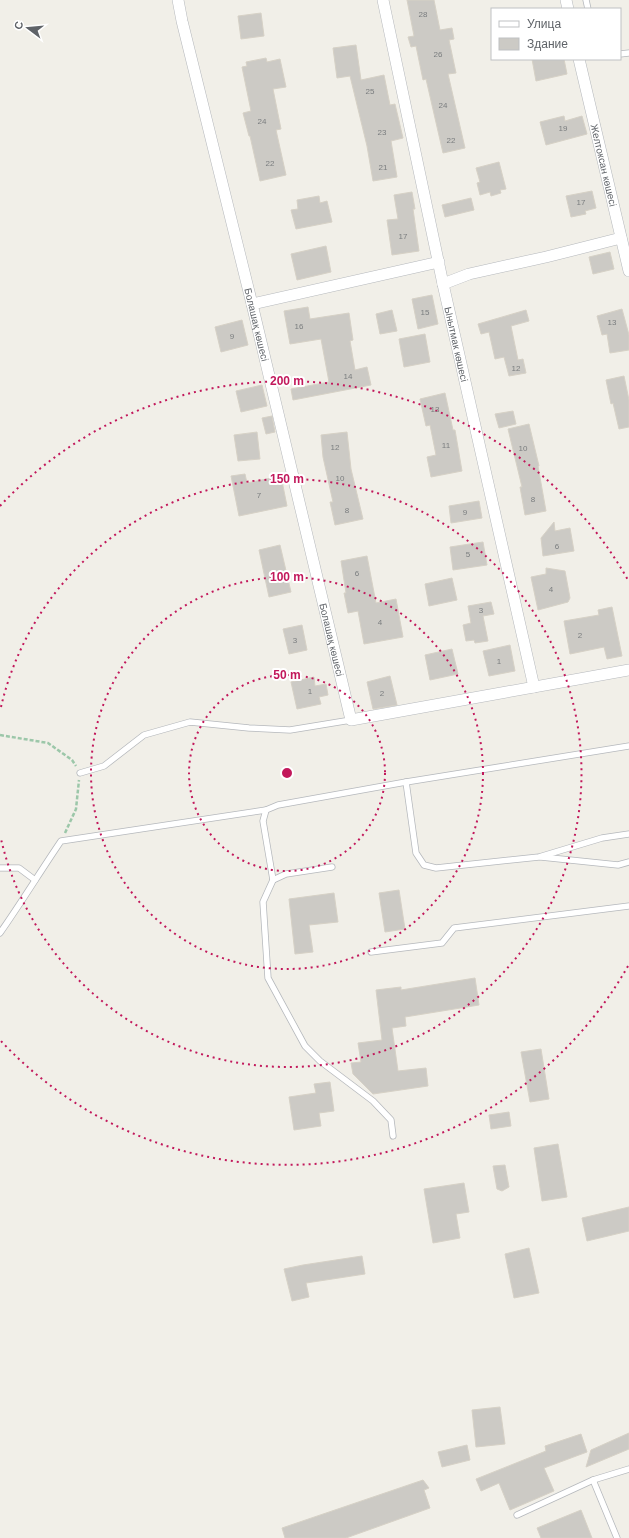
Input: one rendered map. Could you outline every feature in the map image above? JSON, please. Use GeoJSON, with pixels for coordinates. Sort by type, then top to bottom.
{"type":"FeatureCollection","features":[{"type":"Feature","properties":{"kind":"street","name":"Болашақ көшесі"},"geometry":{"type":"LineString","coordinates":[[178,0],[351,720]]}},
{"type":"Feature","properties":{"kind":"street","name":"Ынытмак көшесі"},"geometry":{"type":"LineString","coordinates":[[383,0],[443,284],[534,687]]}},
{"type":"Feature","properties":{"kind":"street","name":"Желтоксан көшесі"},"geometry":{"type":"LineString","coordinates":[[579,60],[629,271]]}},
{"type":"Feature","properties":{"kind":"street"},"geometry":{"type":"LineString","coordinates":[[443,284],[469,274],[546,258],[621,238]]}},
{"type":"Feature","properties":{"kind":"street"},"geometry":{"type":"LineString","coordinates":[[252,304],[439,262]]}},
{"type":"Feature","properties":{"kind":"street"},"geometry":{"type":"LineString","coordinates":[[351,720],[629,670]]}},
{"type":"Feature","properties":{"kind":"lane"},"geometry":{"type":"LineString","coordinates":[[80,773],[104,766],[144,735],[190,722],[249,728],[290,730],[351,720]]}},
{"type":"Feature","properties":{"kind":"lane"},"geometry":{"type":"LineString","coordinates":[[0,933],[24,899],[61,841],[266,810],[278,805],[406,782],[629,746]]}},
{"type":"Feature","properties":{"kind":"lane"},"geometry":{"type":"LineString","coordinates":[[406,782],[416,853],[424,865],[436,868],[538,857],[602,838],[629,834]]}},
{"type":"Feature","properties":{"kind":"lane"},"geometry":{"type":"LineString","coordinates":[[266,810],[263,821],[273,880],[262,902],[268,978],[305,1046],[320,1061],[373,1101],[391,1120],[393,1136]]}},
{"type":"Feature","properties":{"kind":"lane"},"geometry":{"type":"LineString","coordinates":[[538,857],[618,864],[629,862]]}},
{"type":"Feature","properties":{"kind":"lane"},"geometry":{"type":"LineString","coordinates":[[273,880],[286,874],[332,867]]}},
{"type":"Feature","properties":{"kind":"lane"},"geometry":{"type":"LineString","coordinates":[[0,868],[19,868],[35,880]]}},
{"type":"Feature","properties":{"kind":"lane"},"geometry":{"type":"LineString","coordinates":[[371,952],[442,943],[454,928],[629,906]]}},
{"type":"Feature","properties":{"kind":"lane"},"geometry":{"type":"LineString","coordinates":[[517,1515],[594,1480],[629,1469]]}},
{"type":"Feature","properties":{"kind":"lane"},"geometry":{"type":"LineString","coordinates":[[594,1480],[617,1538]]}},
{"type":"Feature","properties":{"kind":"path"},"geometry":{"type":"LineString","coordinates":[[0,735],[48,743],[72,760],[80,773],[76,808],[61,841]]}},
{"type":"Feature","properties":{"kind":"building"},"geometry":{"type":"Polygon","coordinates":[[[407,0],[434,0],[440,30],[452,28],[454,39],[449,40],[456,73],[448,74],[465,148],[443,153],[426,79],[423,80],[416,46],[411,47],[408,37],[414,36],[407,0]]]}},
{"type":"Feature","properties":{"kind":"building"},"geometry":{"type":"Polygon","coordinates":[[[261,13],[264,36],[241,39],[238,16],[261,13]]]}},
{"type":"Feature","properties":{"kind":"building"},"geometry":{"type":"Polygon","coordinates":[[[356,45],[361,80],[384,75],[390,105],[395,104],[403,138],[391,141],[397,177],[373,181],[367,146],[350,76],[337,78],[333,48],[356,45]]]}},
{"type":"Feature","properties":{"kind":"building"},"geometry":{"type":"Polygon","coordinates":[[[266,58],[267,62],[280,59],[286,87],[273,89],[281,129],[276,130],[286,175],[260,181],[250,136],[243,113],[251,111],[242,67],[247,66],[246,62],[266,58]]]}},
{"type":"Feature","properties":{"kind":"building"},"geometry":{"type":"Polygon","coordinates":[[[532,60],[564,60],[567,74],[536,81],[532,60]]]}},
{"type":"Feature","properties":{"kind":"building"},"geometry":{"type":"Polygon","coordinates":[[[564,116],[565,121],[582,116],[587,134],[546,145],[540,122],[564,116]]]}},
{"type":"Feature","properties":{"kind":"building"},"geometry":{"type":"Polygon","coordinates":[[[499,162],[506,189],[500,190],[501,193],[491,196],[490,192],[480,195],[477,183],[480,182],[476,168],[499,162]]]}},
{"type":"Feature","properties":{"kind":"building"},"geometry":{"type":"Polygon","coordinates":[[[592,191],[596,208],[585,211],[586,214],[571,217],[566,196],[592,191]]]}},
{"type":"Feature","properties":{"kind":"building"},"geometry":{"type":"Polygon","coordinates":[[[412,192],[419,251],[392,255],[387,220],[398,219],[394,195],[412,192]]]}},
{"type":"Feature","properties":{"kind":"building"},"geometry":{"type":"Polygon","coordinates":[[[319,196],[320,203],[327,201],[332,222],[296,229],[291,210],[298,209],[297,200],[319,196]]]}},
{"type":"Feature","properties":{"kind":"building"},"geometry":{"type":"Polygon","coordinates":[[[471,198],[474,210],[445,217],[442,205],[471,198]]]}},
{"type":"Feature","properties":{"kind":"building"},"geometry":{"type":"Polygon","coordinates":[[[326,246],[331,272],[297,280],[291,254],[326,246]]]}},
{"type":"Feature","properties":{"kind":"building"},"geometry":{"type":"Polygon","coordinates":[[[610,252],[614,269],[593,274],[589,257],[610,252]]]}},
{"type":"Feature","properties":{"kind":"building"},"geometry":{"type":"Polygon","coordinates":[[[432,295],[438,324],[418,329],[412,299],[432,295]]]}},
{"type":"Feature","properties":{"kind":"building"},"geometry":{"type":"Polygon","coordinates":[[[308,307],[310,319],[349,313],[353,340],[350,341],[355,370],[367,367],[371,385],[293,400],[291,389],[329,382],[321,339],[290,344],[284,311],[308,307]]]}},
{"type":"Feature","properties":{"kind":"building"},"geometry":{"type":"Polygon","coordinates":[[[622,309],[629,335],[629,350],[610,353],[607,334],[602,335],[597,316],[622,309]]]}},
{"type":"Feature","properties":{"kind":"building"},"geometry":{"type":"Polygon","coordinates":[[[392,310],[397,331],[380,334],[376,314],[392,310]]]}},
{"type":"Feature","properties":{"kind":"building"},"geometry":{"type":"Polygon","coordinates":[[[526,310],[529,321],[511,326],[518,360],[523,359],[526,373],[509,376],[504,357],[495,359],[489,332],[481,334],[478,324],[526,310]]]}},
{"type":"Feature","properties":{"kind":"building"},"geometry":{"type":"Polygon","coordinates":[[[242,320],[248,345],[221,352],[215,327],[242,320]]]}},
{"type":"Feature","properties":{"kind":"building"},"geometry":{"type":"Polygon","coordinates":[[[425,334],[430,362],[404,367],[399,339],[425,334]]]}},
{"type":"Feature","properties":{"kind":"building"},"geometry":{"type":"Polygon","coordinates":[[[624,376],[629,400],[629,427],[619,429],[613,403],[611,404],[606,380],[624,376]]]}},
{"type":"Feature","properties":{"kind":"building"},"geometry":{"type":"Polygon","coordinates":[[[262,385],[267,406],[241,412],[236,391],[262,385]]]}},
{"type":"Feature","properties":{"kind":"building"},"geometry":{"type":"Polygon","coordinates":[[[445,393],[453,430],[455,430],[462,471],[431,477],[427,457],[436,455],[430,425],[426,426],[420,399],[445,393]]]}},
{"type":"Feature","properties":{"kind":"building"},"geometry":{"type":"Polygon","coordinates":[[[513,411],[516,424],[499,428],[495,414],[513,411]]]}},
{"type":"Feature","properties":{"kind":"building"},"geometry":{"type":"Polygon","coordinates":[[[272,416],[275,432],[266,434],[262,418],[272,416]]]}},
{"type":"Feature","properties":{"kind":"building"},"geometry":{"type":"Polygon","coordinates":[[[529,424],[539,466],[546,511],[525,515],[520,487],[522,487],[508,429],[529,424]]]}},
{"type":"Feature","properties":{"kind":"building"},"geometry":{"type":"Polygon","coordinates":[[[257,432],[260,459],[238,461],[234,435],[257,432]]]}},
{"type":"Feature","properties":{"kind":"building"},"geometry":{"type":"Polygon","coordinates":[[[347,432],[351,469],[363,519],[335,525],[330,502],[333,502],[323,457],[321,435],[347,432]]]}},
{"type":"Feature","properties":{"kind":"building"},"geometry":{"type":"Polygon","coordinates":[[[245,474],[247,483],[281,476],[287,506],[239,516],[231,476],[245,474]]]}},
{"type":"Feature","properties":{"kind":"building"},"geometry":{"type":"Polygon","coordinates":[[[479,501],[482,518],[451,523],[449,506],[479,501]]]}},
{"type":"Feature","properties":{"kind":"building"},"geometry":{"type":"Polygon","coordinates":[[[554,522],[555,531],[570,528],[574,551],[543,556],[541,538],[554,522]]]}},
{"type":"Feature","properties":{"kind":"building"},"geometry":{"type":"Polygon","coordinates":[[[483,542],[487,565],[453,570],[450,547],[483,542]]]}},
{"type":"Feature","properties":{"kind":"building"},"geometry":{"type":"Polygon","coordinates":[[[280,545],[291,592],[269,597],[259,550],[280,545]]]}},
{"type":"Feature","properties":{"kind":"building"},"geometry":{"type":"Polygon","coordinates":[[[367,556],[376,603],[396,599],[403,637],[364,644],[358,611],[348,613],[344,593],[346,593],[341,561],[367,556]]]}},
{"type":"Feature","properties":{"kind":"building"},"geometry":{"type":"Polygon","coordinates":[[[546,568],[565,571],[570,598],[568,602],[538,610],[531,577],[546,574],[546,568]]]}},
{"type":"Feature","properties":{"kind":"building"},"geometry":{"type":"Polygon","coordinates":[[[452,578],[457,600],[429,606],[425,584],[452,578]]]}},
{"type":"Feature","properties":{"kind":"building"},"geometry":{"type":"Polygon","coordinates":[[[491,602],[494,614],[483,616],[488,641],[475,643],[474,640],[466,641],[463,625],[471,623],[468,606],[491,602]]]}},
{"type":"Feature","properties":{"kind":"building"},"geometry":{"type":"Polygon","coordinates":[[[612,607],[622,656],[607,659],[604,647],[570,654],[564,621],[599,615],[598,610],[612,607]]]}},
{"type":"Feature","properties":{"kind":"building"},"geometry":{"type":"Polygon","coordinates":[[[302,625],[307,650],[289,654],[283,629],[302,625]]]}},
{"type":"Feature","properties":{"kind":"building"},"geometry":{"type":"Polygon","coordinates":[[[510,645],[515,671],[489,676],[483,651],[510,645]]]}},
{"type":"Feature","properties":{"kind":"building"},"geometry":{"type":"Polygon","coordinates":[[[452,649],[458,674],[430,680],[425,655],[452,649]]]}},
{"type":"Feature","properties":{"kind":"building"},"geometry":{"type":"Polygon","coordinates":[[[390,676],[397,705],[373,709],[367,682],[390,676]]]}},
{"type":"Feature","properties":{"kind":"building"},"geometry":{"type":"Polygon","coordinates":[[[314,677],[315,686],[326,684],[328,695],[319,697],[321,704],[297,709],[291,682],[314,677]]]}},
{"type":"Feature","properties":{"kind":"building"},"geometry":{"type":"Polygon","coordinates":[[[399,890],[405,929],[385,932],[379,893],[399,890]]]}},
{"type":"Feature","properties":{"kind":"building"},"geometry":{"type":"Polygon","coordinates":[[[334,893],[338,922],[309,925],[313,952],[295,954],[289,899],[334,893]]]}},
{"type":"Feature","properties":{"kind":"building"},"geometry":{"type":"Polygon","coordinates":[[[475,978],[479,1005],[405,1017],[406,1026],[392,1028],[398,1071],[426,1068],[428,1086],[373,1094],[353,1074],[351,1063],[361,1062],[358,1043],[382,1040],[376,990],[401,987],[401,990],[475,978]]]}},
{"type":"Feature","properties":{"kind":"building"},"geometry":{"type":"Polygon","coordinates":[[[541,1049],[549,1099],[530,1102],[521,1052],[541,1049]]]}},
{"type":"Feature","properties":{"kind":"building"},"geometry":{"type":"Polygon","coordinates":[[[330,1082],[334,1111],[319,1113],[321,1126],[294,1130],[289,1097],[316,1093],[314,1084],[330,1082]]]}},
{"type":"Feature","properties":{"kind":"building"},"geometry":{"type":"Polygon","coordinates":[[[509,1112],[511,1126],[491,1129],[489,1115],[509,1112]]]}},
{"type":"Feature","properties":{"kind":"building"},"geometry":{"type":"Polygon","coordinates":[[[558,1144],[567,1197],[542,1201],[534,1148],[558,1144]]]}},
{"type":"Feature","properties":{"kind":"building"},"geometry":{"type":"Polygon","coordinates":[[[505,1165],[509,1187],[502,1191],[497,1189],[493,1166],[505,1165]]]}},
{"type":"Feature","properties":{"kind":"building"},"geometry":{"type":"Polygon","coordinates":[[[464,1183],[469,1212],[456,1214],[460,1238],[433,1243],[424,1189],[464,1183]]]}},
{"type":"Feature","properties":{"kind":"building"},"geometry":{"type":"Polygon","coordinates":[[[629,1207],[629,1231],[587,1241],[582,1218],[629,1207]]]}},
{"type":"Feature","properties":{"kind":"building"},"geometry":{"type":"Polygon","coordinates":[[[529,1248],[539,1293],[514,1298],[505,1254],[529,1248]]]}},
{"type":"Feature","properties":{"kind":"building"},"geometry":{"type":"Polygon","coordinates":[[[362,1256],[365,1274],[306,1283],[309,1297],[292,1301],[284,1269],[362,1256]]]}},
{"type":"Feature","properties":{"kind":"building"},"geometry":{"type":"Polygon","coordinates":[[[500,1407],[505,1444],[476,1447],[472,1410],[500,1407]]]}},
{"type":"Feature","properties":{"kind":"building"},"geometry":{"type":"Polygon","coordinates":[[[629,1433],[629,1449],[586,1467],[591,1450],[629,1433]]]}},
{"type":"Feature","properties":{"kind":"building"},"geometry":{"type":"Polygon","coordinates":[[[581,1434],[587,1452],[544,1468],[554,1491],[510,1510],[499,1483],[481,1491],[476,1479],[546,1451],[545,1446],[581,1434]]]}},
{"type":"Feature","properties":{"kind":"building"},"geometry":{"type":"Polygon","coordinates":[[[467,1445],[470,1460],[442,1467],[438,1452],[467,1445]]]}},
{"type":"Feature","properties":{"kind":"building"},"geometry":{"type":"Polygon","coordinates":[[[423,1480],[429,1488],[424,1490],[430,1508],[346,1538],[285,1538],[282,1528],[423,1480]]]}},
{"type":"Feature","properties":{"kind":"building"},"geometry":{"type":"Polygon","coordinates":[[[581,1510],[592,1538],[541,1538],[537,1528],[581,1510]]]}}]}
